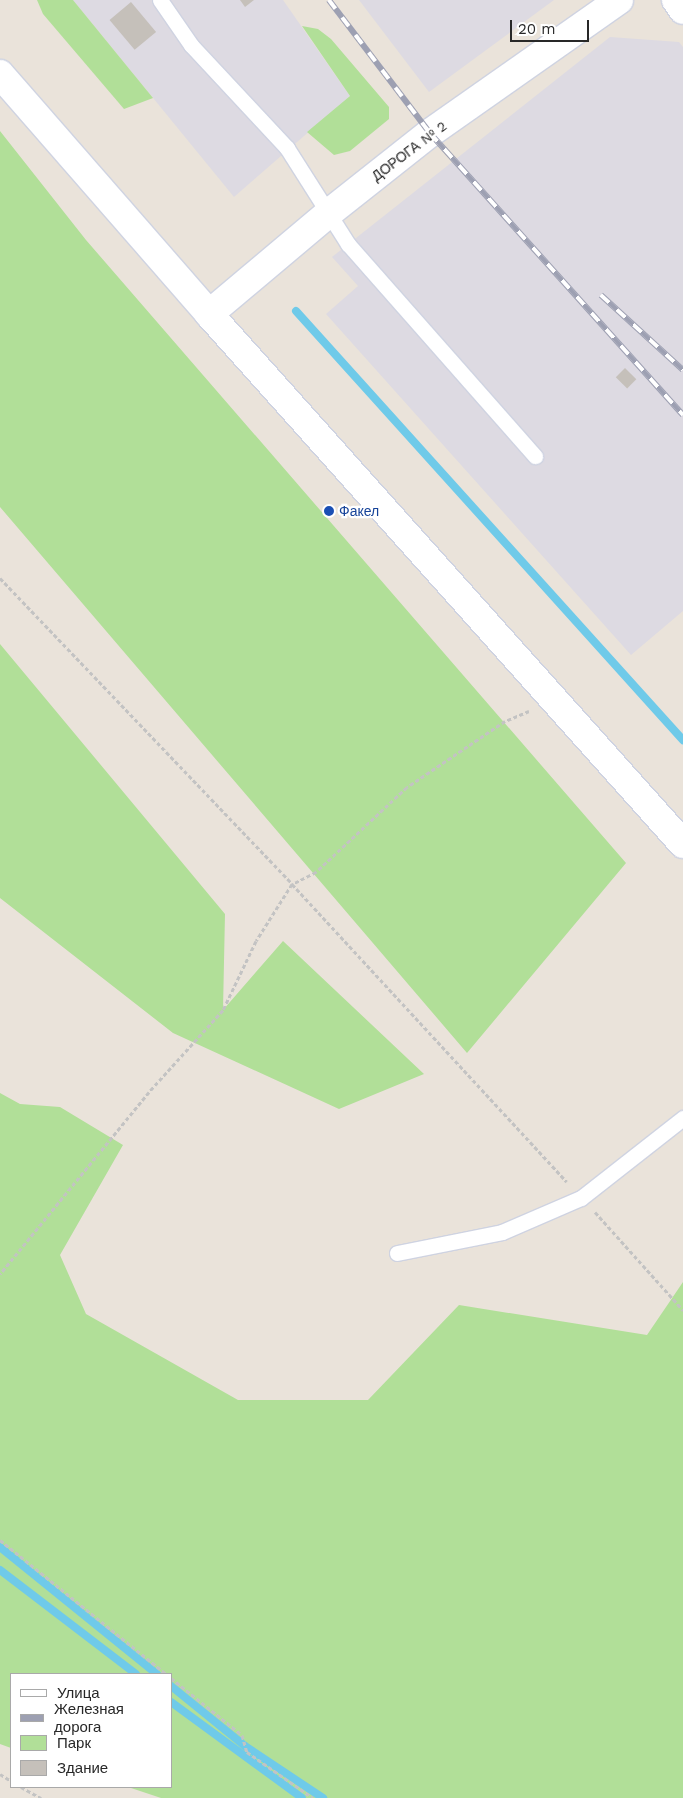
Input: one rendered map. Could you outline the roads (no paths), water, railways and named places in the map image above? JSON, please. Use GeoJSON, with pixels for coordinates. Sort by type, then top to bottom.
{"type":"FeatureCollection","features":[{"type":"Feature","properties":{"kind":"main road","name":"ДОРОГА № 2"},"geometry":{"type":"LineString","coordinates":[[209,314],[330,212],[430,133],[619,0]]}},
{"type":"Feature","properties":{"kind":"main road"},"geometry":{"type":"LineString","coordinates":[[676,0],[683,10]]}},
{"type":"Feature","properties":{"kind":"main road"},"geometry":{"type":"LineString","coordinates":[[0,74],[209,314],[683,844]]}},
{"type":"Feature","properties":{"kind":"lane"},"geometry":{"type":"LineString","coordinates":[[160,0],[191,45],[287,148],[330,212],[348,244],[535,456]]}},
{"type":"Feature","properties":{"kind":"lane"},"geometry":{"type":"LineString","coordinates":[[397,1253],[502,1232],[581,1198],[683,1118]]}},
{"type":"Feature","properties":{"kind":"waterway"},"geometry":{"type":"LineString","coordinates":[[296,311],[683,740]]}},
{"type":"Feature","properties":{"kind":"waterway"},"geometry":{"type":"LineString","coordinates":[[0,1547],[156,1673]]}},
{"type":"Feature","properties":{"kind":"waterway"},"geometry":{"type":"LineString","coordinates":[[0,1570],[135,1673]]}},
{"type":"Feature","properties":{"kind":"waterway"},"geometry":{"type":"LineString","coordinates":[[172,1687],[245,1746],[323,1798]]}},
{"type":"Feature","properties":{"kind":"waterway"},"geometry":{"type":"LineString","coordinates":[[172,1703],[302,1798]]}},
{"type":"Feature","properties":{"kind":"railway"},"geometry":{"type":"LineString","coordinates":[[329,0],[430,133],[683,415]]}},
{"type":"Feature","properties":{"kind":"railway"},"geometry":{"type":"LineString","coordinates":[[601,295],[683,370]]}},
{"type":"Feature","properties":{"kind":"place","name":"Факел"},"geometry":{"type":"Point","coordinates":[329,511]}}]}
